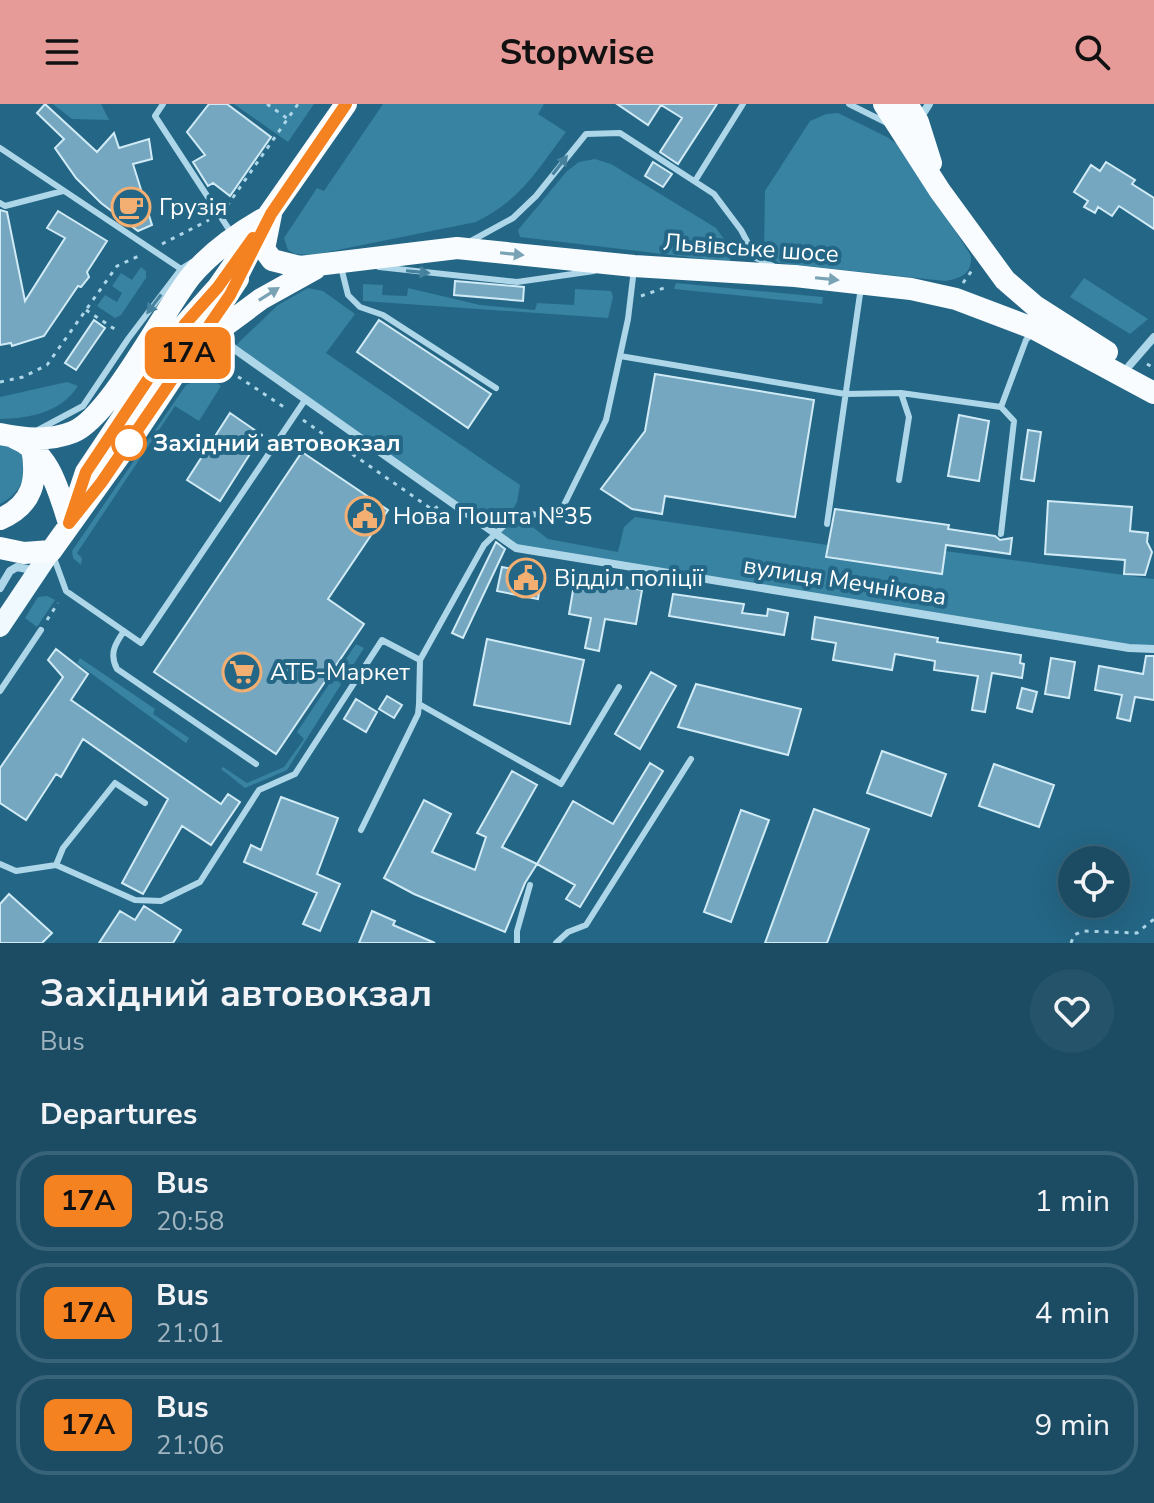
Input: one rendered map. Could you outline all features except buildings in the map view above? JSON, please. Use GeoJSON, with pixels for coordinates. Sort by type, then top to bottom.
{"type":"FeatureCollection","features":[{"type":"Feature","properties":{"kind":"highway"},"geometry":{"type":"LineString","coordinates":[[69,523],[86,472],[185,324],[218,287],[346,104]]}},
{"type":"Feature","properties":{"kind":"highway"},"geometry":{"type":"LineString","coordinates":[[884,104],[916,114],[940,191],[1005,280],[1035,306],[1132,361],[1154,391]]}},
{"type":"Feature","properties":{"kind":"highway"},"geometry":{"type":"LineString","coordinates":[[14,440],[72,432],[97,415],[192,275],[233,236],[271,214]]}},
{"type":"Feature","properties":{"kind":"highway"},"geometry":{"type":"LineString","coordinates":[[271,214],[264,249],[272,260],[300,267],[332,264]]}},
{"type":"Feature","properties":{"kind":"highway"},"geometry":{"type":"LineString","coordinates":[[0,548],[24,553],[51,551],[230,295],[271,214]]}},
{"type":"Feature","properties":{"kind":"highway","name":"Львівське шосе"},"geometry":{"type":"LineString","coordinates":[[332,264],[457,248],[634,266],[795,276],[911,289],[956,299],[1035,329],[1154,391]]}},
{"type":"Feature","properties":{"kind":"highway"},"geometry":{"type":"LineString","coordinates":[[184,358],[219,329],[292,279],[332,264]]}},
{"type":"Feature","properties":{"kind":"highway"},"geometry":{"type":"LineString","coordinates":[[14,440],[51,473],[69,523]]}},
{"type":"Feature","properties":{"kind":"highway"},"geometry":{"type":"LineString","coordinates":[[0,519],[15,512],[31,493],[35,480],[14,440]]}},
{"type":"Feature","properties":{"kind":"main road"},"geometry":{"type":"LineString","coordinates":[[0,627],[51,551]]}},
{"type":"Feature","properties":{"kind":"street","name":"вулиця Мечнікова"},"geometry":{"type":"LineString","coordinates":[[219,329],[233,348],[516,548],[1129,648],[1154,649]]}},
{"type":"Feature","properties":{"kind":"street"},"geometry":{"type":"LineString","coordinates":[[1132,361],[1154,337]]}},
{"type":"Feature","properties":{"kind":"street"},"geometry":{"type":"LineString","coordinates":[[0,588],[10,571],[17,567],[38,572]]}},
{"type":"Feature","properties":{"kind":"lane"},"geometry":{"type":"LineString","coordinates":[[14,440],[83,406],[181,269],[233,236],[155,116],[163,104]]}},
{"type":"Feature","properties":{"kind":"lane"},"geometry":{"type":"LineString","coordinates":[[695,181],[743,104]]}},
{"type":"Feature","properties":{"kind":"lane"},"geometry":{"type":"LineString","coordinates":[[849,104],[916,114]]}},
{"type":"Feature","properties":{"kind":"lane"},"geometry":{"type":"LineString","coordinates":[[457,248],[513,218],[536,196],[586,134],[620,133],[714,194],[741,230],[756,258],[795,276]]}},
{"type":"Feature","properties":{"kind":"lane"},"geometry":{"type":"LineString","coordinates":[[0,148],[181,269]]}},
{"type":"Feature","properties":{"kind":"lane"},"geometry":{"type":"LineString","coordinates":[[0,203],[5,206],[63,191]]}},
{"type":"Feature","properties":{"kind":"lane"},"geometry":{"type":"LineString","coordinates":[[332,264],[517,282],[634,266],[606,420],[559,515],[516,514],[484,545],[420,660],[418,714],[361,830]]}},
{"type":"Feature","properties":{"kind":"lane"},"geometry":{"type":"LineString","coordinates":[[332,264],[348,295],[360,307],[383,315],[496,388]]}},
{"type":"Feature","properties":{"kind":"lane"},"geometry":{"type":"LineString","coordinates":[[827,524],[861,283]]}},
{"type":"Feature","properties":{"kind":"lane"},"geometry":{"type":"LineString","coordinates":[[1001,407],[1026,340],[1035,329]]}},
{"type":"Feature","properties":{"kind":"lane"},"geometry":{"type":"LineString","coordinates":[[620,356],[845,394],[901,393],[1001,407],[1014,421],[1001,534]]}},
{"type":"Feature","properties":{"kind":"lane"},"geometry":{"type":"LineString","coordinates":[[899,480],[909,417],[901,393]]}},
{"type":"Feature","properties":{"kind":"lane"},"geometry":{"type":"LineString","coordinates":[[51,551],[66,591],[141,643],[305,400]]}},
{"type":"Feature","properties":{"kind":"lane"},"geometry":{"type":"LineString","coordinates":[[0,691],[41,630]]}},
{"type":"Feature","properties":{"kind":"lane"},"geometry":{"type":"LineString","coordinates":[[124,631],[113,650],[117,669],[256,764]]}},
{"type":"Feature","properties":{"kind":"lane"},"geometry":{"type":"LineString","coordinates":[[0,864],[16,871],[56,865],[135,900],[161,901],[200,882],[259,790],[295,774],[382,640],[420,660]]}},
{"type":"Feature","properties":{"kind":"lane"},"geometry":{"type":"LineString","coordinates":[[419,704],[561,784],[619,687]]}},
{"type":"Feature","properties":{"kind":"lane"},"geometry":{"type":"LineString","coordinates":[[556,943],[568,932],[586,925],[691,759]]}},
{"type":"Feature","properties":{"kind":"lane"},"geometry":{"type":"LineString","coordinates":[[56,865],[63,848],[115,783],[145,803]]}},
{"type":"Feature","properties":{"kind":"lane"},"geometry":{"type":"LineString","coordinates":[[517,943],[517,931],[530,885]]}},
{"type":"Feature","properties":{"kind":"path"},"geometry":{"type":"LineString","coordinates":[[267,104],[288,119]]}},
{"type":"Feature","properties":{"kind":"path"},"geometry":{"type":"LineString","coordinates":[[956,299],[975,266],[987,258]]}},
{"type":"Feature","properties":{"kind":"path"},"geometry":{"type":"LineString","coordinates":[[0,382],[23,377],[47,365],[117,266]]}},
{"type":"Feature","properties":{"kind":"path"},"geometry":{"type":"LineString","coordinates":[[630,301],[674,284]]}},
{"type":"Feature","properties":{"kind":"path"},"geometry":{"type":"LineString","coordinates":[[86,310],[116,330]]}},
{"type":"Feature","properties":{"kind":"path"},"geometry":{"type":"LineString","coordinates":[[1132,361],[1154,368]]}},
{"type":"Feature","properties":{"kind":"path"},"geometry":{"type":"LineString","coordinates":[[210,367],[231,372],[433,510],[445,499]]}},
{"type":"Feature","properties":{"kind":"path"},"geometry":{"type":"LineString","coordinates":[[41,630],[58,603]]}},
{"type":"Feature","properties":{"kind":"path"},"geometry":{"type":"LineString","coordinates":[[1071,943],[1074,935],[1083,931],[1137,933],[1154,919]]}},
{"type":"Feature","properties":{"kind":"shaded area"},"geometry":{"type":"Polygon","coordinates":[[[53,104],[101,104],[109,120],[72,119],[53,104]]]}},
{"type":"Feature","properties":{"kind":"shaded area"},"geometry":{"type":"Polygon","coordinates":[[[234,104],[314,104],[288,142],[234,104]]]}},
{"type":"Feature","properties":{"kind":"shaded area"},"geometry":{"type":"Polygon","coordinates":[[[383,104],[544,104],[538,114],[566,132],[517,194],[476,222],[313,255],[295,254],[288,250],[284,238],[317,188],[324,191],[383,104]]]}},
{"type":"Feature","properties":{"kind":"shaded area"},"geometry":{"type":"Polygon","coordinates":[[[838,113],[887,137],[905,150],[971,256],[970,267],[964,274],[945,281],[779,263],[768,256],[764,248],[765,191],[810,121],[838,113]]]}},
{"type":"Feature","properties":{"kind":"shaded area"},"geometry":{"type":"Polygon","coordinates":[[[595,159],[611,164],[716,228],[732,250],[730,262],[520,237],[518,230],[567,171],[579,162],[595,159]]]}},
{"type":"Feature","properties":{"kind":"shaded area"},"geometry":{"type":"Polygon","coordinates":[[[141,267],[146,271],[146,278],[121,315],[115,318],[97,306],[105,295],[117,302],[122,293],[112,286],[121,273],[132,280],[141,267]]]}},
{"type":"Feature","properties":{"kind":"shaded area"},"geometry":{"type":"Polygon","coordinates":[[[1084,278],[1148,319],[1130,334],[1070,297],[1084,278]]]}},
{"type":"Feature","properties":{"kind":"shaded area"},"geometry":{"type":"Polygon","coordinates":[[[676,283],[823,297],[822,304],[674,289],[676,283]]]}},
{"type":"Feature","properties":{"kind":"shaded area"},"geometry":{"type":"Polygon","coordinates":[[[363,284],[383,285],[382,295],[407,296],[408,288],[480,305],[535,310],[537,303],[574,305],[575,289],[611,291],[613,297],[608,318],[363,301],[363,284]]]}},
{"type":"Feature","properties":{"kind":"shaded area"},"geometry":{"type":"Polygon","coordinates":[[[308,288],[323,291],[355,314],[326,353],[520,485],[512,511],[548,539],[618,552],[624,527],[635,517],[828,545],[826,558],[941,574],[945,551],[1154,579],[1154,649],[516,548],[233,348],[278,305],[308,288]]]}},
{"type":"Feature","properties":{"kind":"shaded area"},"geometry":{"type":"Polygon","coordinates":[[[201,378],[213,380],[221,386],[199,421],[175,406],[77,553],[82,558],[81,565],[73,558],[72,551],[186,385],[201,378]]]}},
{"type":"Feature","properties":{"kind":"shaded area"},"geometry":{"type":"Polygon","coordinates":[[[67,382],[78,386],[54,408],[34,415],[0,419],[0,397],[67,382]]]}},
{"type":"Feature","properties":{"kind":"shaded area"},"geometry":{"type":"Polygon","coordinates":[[[0,441],[21,447],[23,473],[15,493],[0,504],[0,441]]]}},
{"type":"Feature","properties":{"kind":"shaded area"},"geometry":{"type":"Polygon","coordinates":[[[47,596],[55,600],[37,627],[25,618],[38,597],[47,596]]]}},
{"type":"Feature","properties":{"kind":"shaded area"},"geometry":{"type":"Polygon","coordinates":[[[356,644],[364,648],[287,770],[245,788],[221,769],[223,767],[247,783],[284,767],[304,739],[297,732],[356,644]]]}},
{"type":"Feature","properties":{"kind":"shaded area"},"geometry":{"type":"Polygon","coordinates":[[[80,658],[155,709],[153,714],[189,738],[186,743],[77,663],[80,658]]]}},
{"type":"Feature","properties":{"kind":"bus line","name":"17А"},"geometry":{"type":"LineString","coordinates":[[253,238],[218,287],[185,324],[86,472],[69,523],[101,483],[230,295],[271,214],[346,104]]}},
{"type":"Feature","properties":{"kind":"place","name":"Грузія"},"geometry":{"type":"Point","coordinates":[131,207]}},
{"type":"Feature","properties":{"kind":"place","name":"Західний автовокзал"},"geometry":{"type":"Point","coordinates":[129,443]}},
{"type":"Feature","properties":{"kind":"place","name":"Нова Пошта №35"},"geometry":{"type":"Point","coordinates":[365,516]}},
{"type":"Feature","properties":{"kind":"place","name":"Відділ поліції"},"geometry":{"type":"Point","coordinates":[526,578]}},
{"type":"Feature","properties":{"kind":"place","name":"АТБ-Маркет"},"geometry":{"type":"Point","coordinates":[242,672]}}]}
